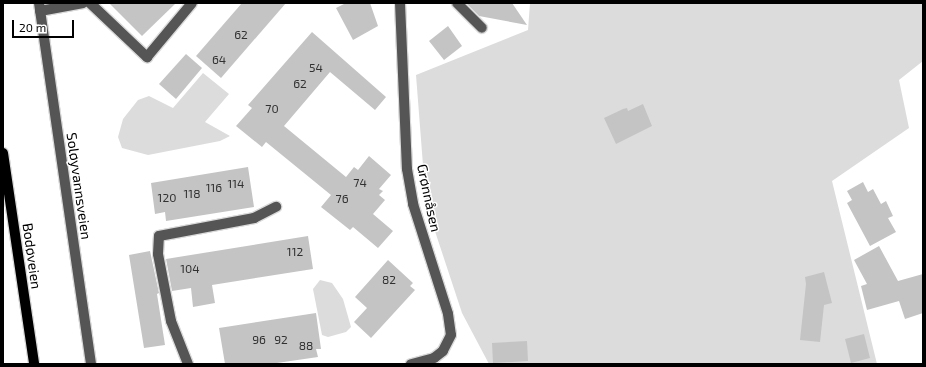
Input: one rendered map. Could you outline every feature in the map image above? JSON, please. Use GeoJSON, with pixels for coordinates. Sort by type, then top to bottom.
{"type":"FeatureCollection","features":[{"type":"Feature","properties":{"kind":"main road","name":"Bodøveien"},"geometry":{"type":"LineString","coordinates":[[3,153],[34,364]]}},
{"type":"Feature","properties":{"kind":"street","name":"Soløyvannsveien"},"geometry":{"type":"LineString","coordinates":[[83,3],[40,7],[91,364]]}},
{"type":"Feature","properties":{"kind":"street"},"geometry":{"type":"LineString","coordinates":[[90,3],[147,57],[192,3]]}},
{"type":"Feature","properties":{"kind":"street"},"geometry":{"type":"LineString","coordinates":[[457,3],[482,28]]}},
{"type":"Feature","properties":{"kind":"street","name":"Grønnåsen"},"geometry":{"type":"LineString","coordinates":[[398,6],[407,169],[413,204],[448,314],[451,335],[443,351],[434,358],[411,364]]}},
{"type":"Feature","properties":{"kind":"street"},"geometry":{"type":"LineString","coordinates":[[188,364],[171,321],[158,254],[159,236],[254,218],[276,207]]}},
{"type":"Feature","properties":{"kind":"shaded area"},"geometry":{"type":"Polygon","coordinates":[[[530,3],[923,3],[923,61],[899,80],[909,128],[832,181],[877,364],[489,364],[462,313],[426,204],[416,75],[528,30],[530,3]]]}},
{"type":"Feature","properties":{"kind":"shaded area"},"geometry":{"type":"Polygon","coordinates":[[[203,73],[229,94],[205,122],[230,136],[220,141],[148,155],[122,148],[118,137],[123,119],[138,100],[149,96],[173,108],[203,73]]]}},
{"type":"Feature","properties":{"kind":"shaded area"},"geometry":{"type":"Polygon","coordinates":[[[320,280],[332,283],[343,299],[351,327],[346,332],[328,337],[322,335],[313,289],[320,280]]]}},
{"type":"Feature","properties":{"kind":"building"},"geometry":{"type":"Polygon","coordinates":[[[109,3],[176,3],[142,36],[109,3]]]}},
{"type":"Feature","properties":{"kind":"building"},"geometry":{"type":"Polygon","coordinates":[[[242,3],[286,3],[221,78],[196,56],[242,3]]]}},
{"type":"Feature","properties":{"kind":"building"},"geometry":{"type":"Polygon","coordinates":[[[346,3],[370,3],[378,26],[353,40],[336,8],[346,3]]]}},
{"type":"Feature","properties":{"kind":"building"},"geometry":{"type":"Polygon","coordinates":[[[466,3],[512,3],[527,25],[479,16],[466,3]]]}},
{"type":"Feature","properties":{"kind":"building"},"geometry":{"type":"Polygon","coordinates":[[[448,26],[462,46],[444,60],[429,41],[448,26]]]}},
{"type":"Feature","properties":{"kind":"building"},"geometry":{"type":"Polygon","coordinates":[[[312,32],[386,97],[375,110],[330,72],[284,126],[346,177],[354,167],[358,170],[369,156],[391,175],[379,189],[383,191],[379,195],[385,200],[373,214],[393,231],[378,248],[353,227],[350,230],[321,207],[331,195],[266,142],[262,147],[236,126],[252,108],[248,105],[312,32]]]}},
{"type":"Feature","properties":{"kind":"building"},"geometry":{"type":"Polygon","coordinates":[[[186,54],[202,68],[176,99],[159,84],[186,54]]]}},
{"type":"Feature","properties":{"kind":"building"},"geometry":{"type":"Polygon","coordinates":[[[643,104],[652,126],[616,144],[604,118],[623,109],[627,108],[628,111],[643,104]]]}},
{"type":"Feature","properties":{"kind":"building"},"geometry":{"type":"Polygon","coordinates":[[[248,167],[254,207],[166,221],[165,212],[155,214],[151,183],[248,167]]]}},
{"type":"Feature","properties":{"kind":"building"},"geometry":{"type":"Polygon","coordinates":[[[863,182],[868,192],[873,189],[881,204],[886,201],[893,216],[888,218],[896,232],[870,246],[847,203],[852,200],[847,191],[863,182]]]}},
{"type":"Feature","properties":{"kind":"building"},"geometry":{"type":"Polygon","coordinates":[[[308,236],[313,269],[212,285],[215,303],[193,307],[191,288],[172,291],[166,259],[308,236]]]}},
{"type":"Feature","properties":{"kind":"building"},"geometry":{"type":"Polygon","coordinates":[[[879,246],[898,281],[923,274],[923,313],[905,319],[899,301],[867,310],[861,286],[867,284],[854,260],[879,246]]]}},
{"type":"Feature","properties":{"kind":"building"},"geometry":{"type":"Polygon","coordinates":[[[150,251],[159,293],[157,294],[165,345],[144,348],[129,255],[150,251]]]}},
{"type":"Feature","properties":{"kind":"building"},"geometry":{"type":"Polygon","coordinates":[[[388,260],[413,283],[410,286],[415,290],[371,338],[354,322],[367,308],[355,297],[388,260]]]}},
{"type":"Feature","properties":{"kind":"building"},"geometry":{"type":"Polygon","coordinates":[[[824,272],[832,303],[824,305],[820,342],[800,340],[806,284],[805,277],[824,272]]]}},
{"type":"Feature","properties":{"kind":"building"},"geometry":{"type":"Polygon","coordinates":[[[316,313],[321,349],[316,349],[318,357],[270,364],[225,364],[219,328],[316,313]]]}},
{"type":"Feature","properties":{"kind":"building"},"geometry":{"type":"Polygon","coordinates":[[[864,334],[870,358],[851,363],[845,339],[864,334]]]}},
{"type":"Feature","properties":{"kind":"building"},"geometry":{"type":"Polygon","coordinates":[[[527,341],[528,361],[493,363],[492,343],[527,341]]]}}]}
